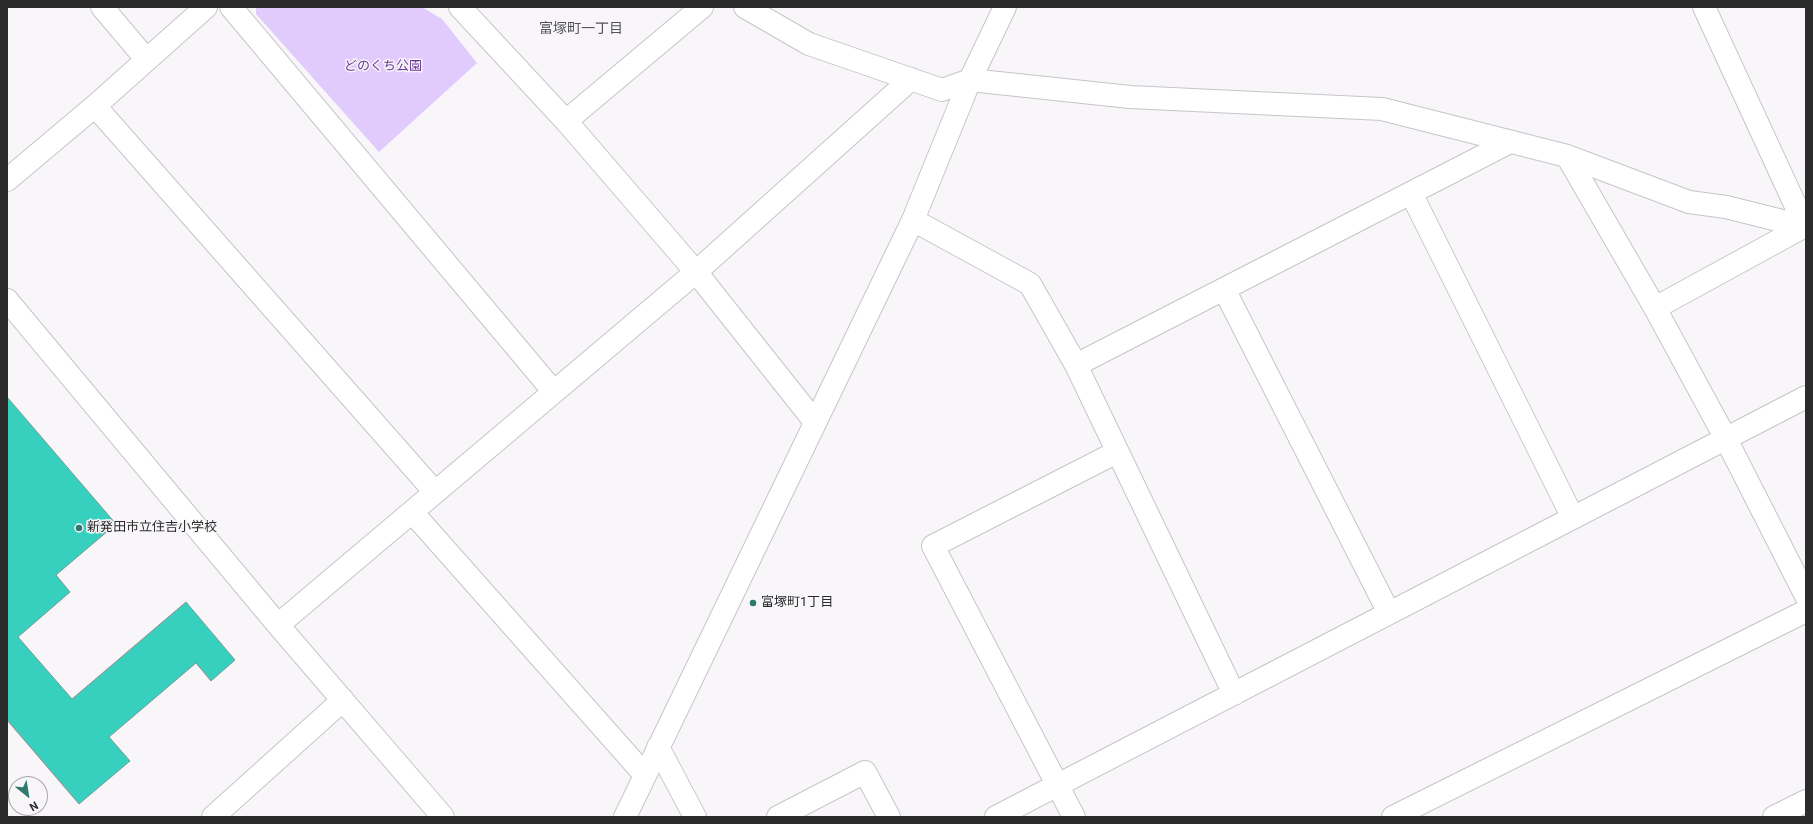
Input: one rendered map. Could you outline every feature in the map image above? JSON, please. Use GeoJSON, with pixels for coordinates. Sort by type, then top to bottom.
{"type":"FeatureCollection","features":[{"type":"Feature","properties":{"kind":"street"},"geometry":{"type":"LineString","coordinates":[[102,7],[146,59]]}},
{"type":"Feature","properties":{"kind":"street"},"geometry":{"type":"LineString","coordinates":[[7,180],[95,106],[206,7]]}},
{"type":"Feature","properties":{"kind":"street"},"geometry":{"type":"LineString","coordinates":[[231,7],[554,392]]}},
{"type":"Feature","properties":{"kind":"street"},"geometry":{"type":"LineString","coordinates":[[460,7],[566,121],[696,272],[815,422]]}},
{"type":"Feature","properties":{"kind":"street"},"geometry":{"type":"LineString","coordinates":[[566,121],[702,7]]}},
{"type":"Feature","properties":{"kind":"street"},"geometry":{"type":"LineString","coordinates":[[745,7],[809,44],[942,90],[970,80],[1130,97],[1382,109],[1567,156],[1689,202],[1726,207],[1805,226]]}},
{"type":"Feature","properties":{"kind":"street"},"geometry":{"type":"LineString","coordinates":[[625,817],[913,220],[970,80],[1004,7]]}},
{"type":"Feature","properties":{"kind":"street"},"geometry":{"type":"LineString","coordinates":[[1704,7],[1805,226]]}},
{"type":"Feature","properties":{"kind":"street"},"geometry":{"type":"LineString","coordinates":[[278,625],[696,272],[911,79]]}},
{"type":"Feature","properties":{"kind":"street"},"geometry":{"type":"LineString","coordinates":[[95,106],[435,492]]}},
{"type":"Feature","properties":{"kind":"street"},"geometry":{"type":"LineString","coordinates":[[1076,365],[1510,142]]}},
{"type":"Feature","properties":{"kind":"street"},"geometry":{"type":"LineString","coordinates":[[1567,156],[1655,308],[1726,439],[1806,596]]}},
{"type":"Feature","properties":{"kind":"street"},"geometry":{"type":"LineString","coordinates":[[1411,193],[1573,518]]}},
{"type":"Feature","properties":{"kind":"street"},"geometry":{"type":"LineString","coordinates":[[913,220],[1030,284],[1076,365],[1234,694]]}},
{"type":"Feature","properties":{"kind":"street"},"geometry":{"type":"LineString","coordinates":[[1655,308],[1805,226]]}},
{"type":"Feature","properties":{"kind":"street"},"geometry":{"type":"LineString","coordinates":[[1224,289],[1389,613]]}},
{"type":"Feature","properties":{"kind":"street"},"geometry":{"type":"LineString","coordinates":[[7,300],[278,625],[443,817]]}},
{"type":"Feature","properties":{"kind":"street"},"geometry":{"type":"LineString","coordinates":[[996,817],[1806,397]]}},
{"type":"Feature","properties":{"kind":"street"},"geometry":{"type":"LineString","coordinates":[[1074,817],[933,546],[1117,452]]}},
{"type":"Feature","properties":{"kind":"street"},"geometry":{"type":"LineString","coordinates":[[412,512],[645,775]]}},
{"type":"Feature","properties":{"kind":"street"},"geometry":{"type":"LineString","coordinates":[[1393,817],[1806,611]]}},
{"type":"Feature","properties":{"kind":"street"},"geometry":{"type":"LineString","coordinates":[[213,817],[343,700]]}},
{"type":"Feature","properties":{"kind":"street"},"geometry":{"type":"LineString","coordinates":[[658,747],[695,817]]}},
{"type":"Feature","properties":{"kind":"street"},"geometry":{"type":"LineString","coordinates":[[778,817],[865,772],[889,817]]}},
{"type":"Feature","properties":{"kind":"street"},"geometry":{"type":"LineString","coordinates":[[1774,817],[1806,801]]}},
{"type":"Feature","properties":{"kind":"green space","name":"どのくち公園"},"geometry":{"type":"Polygon","coordinates":[[[256,7],[422,7],[442,19],[477,63],[379,152],[256,14],[256,7]]]}},
{"type":"Feature","properties":{"kind":"building"},"geometry":{"type":"Polygon","coordinates":[[[7,397],[116,524],[56,575],[70,592],[18,637],[72,699],[186,602],[235,660],[211,681],[196,663],[109,737],[130,761],[79,804],[7,720],[7,397]]]}},
{"type":"Feature","properties":{"kind":"place","name":"新発田市立住吉小学校"},"geometry":{"type":"Point","coordinates":[79,528]}},
{"type":"Feature","properties":{"kind":"place","name":"富塚町1丁目"},"geometry":{"type":"Point","coordinates":[753,603]}},
{"type":"Feature","properties":{"kind":"district","name":"富塚町一丁目"},"geometry":{"type":"Point","coordinates":[581,29]}}]}
